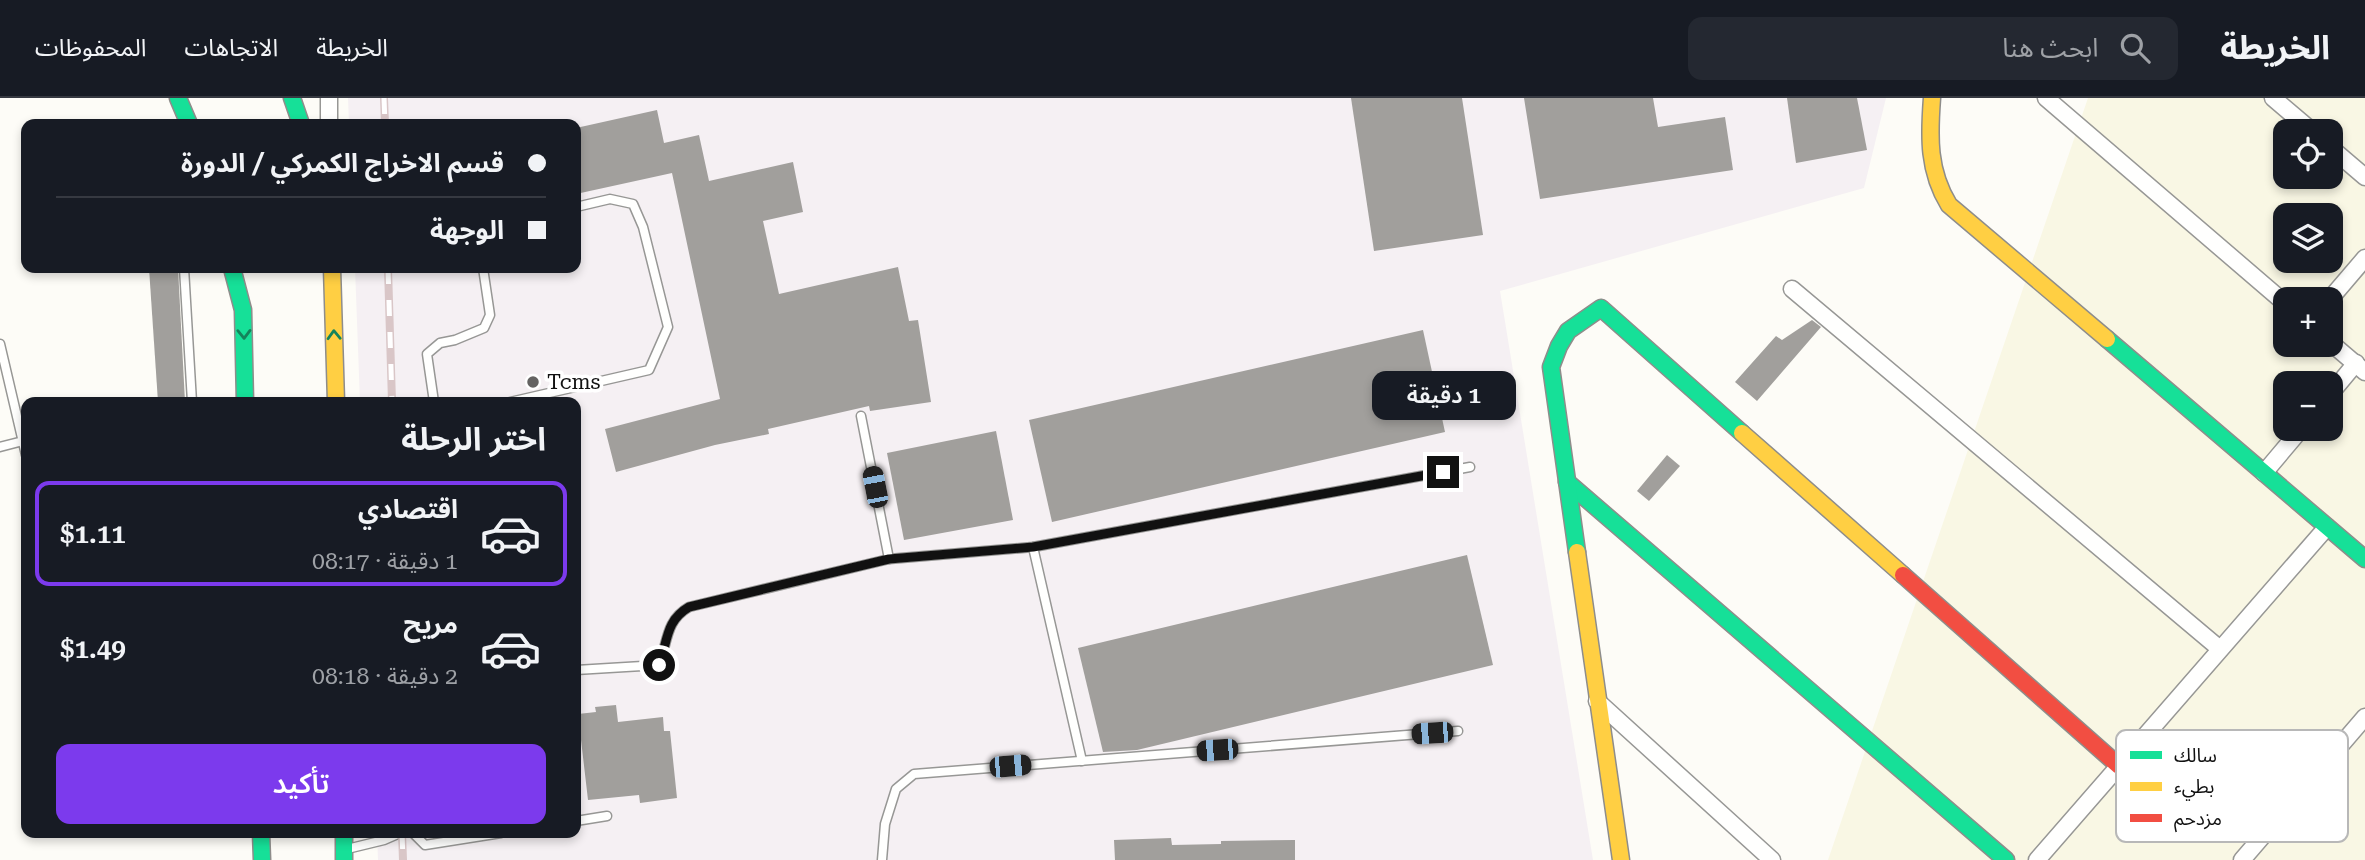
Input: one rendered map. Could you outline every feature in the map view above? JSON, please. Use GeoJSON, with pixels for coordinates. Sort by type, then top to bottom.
{"type":"FeatureCollection","features":[{"type":"Feature","properties":{"kind":"street"},"geometry":{"type":"LineString","coordinates":[[178,98],[187,119]]}},
{"type":"Feature","properties":{"kind":"street"},"geometry":{"type":"LineString","coordinates":[[292,98],[299,119]]}},
{"type":"Feature","properties":{"kind":"street"},"geometry":{"type":"LineString","coordinates":[[329,98],[329,119]]}},
{"type":"Feature","properties":{"kind":"street"},"geometry":{"type":"LineString","coordinates":[[1932,98],[1932,169],[1939,192],[1949,205],[2365,559]]}},
{"type":"Feature","properties":{"kind":"street"},"geometry":{"type":"LineString","coordinates":[[2046,98],[2273,293]]}},
{"type":"Feature","properties":{"kind":"street"},"geometry":{"type":"LineString","coordinates":[[2273,98],[2298,119]]}},
{"type":"Feature","properties":{"kind":"street"},"geometry":{"type":"LineString","coordinates":[[2343,158],[2365,177]]}},
{"type":"Feature","properties":{"kind":"street"},"geometry":{"type":"LineString","coordinates":[[2340,287],[2365,258]]}},
{"type":"Feature","properties":{"kind":"street"},"geometry":{"type":"LineString","coordinates":[[233,273],[243,310],[245,397]]}},
{"type":"Feature","properties":{"kind":"street"},"geometry":{"type":"LineString","coordinates":[[332,273],[336,397]]}},
{"type":"Feature","properties":{"kind":"street"},"geometry":{"type":"LineString","coordinates":[[1792,289],[2220,649]]}},
{"type":"Feature","properties":{"kind":"street"},"geometry":{"type":"LineString","coordinates":[[1621,860],[1551,367],[1557,347],[1572,324],[1601,309],[2116,763]]}},
{"type":"Feature","properties":{"kind":"street"},"geometry":{"type":"LineString","coordinates":[[2343,353],[2360,367],[2343,382]]}},
{"type":"Feature","properties":{"kind":"street"},"geometry":{"type":"LineString","coordinates":[[2264,473],[2291,441]]}},
{"type":"Feature","properties":{"kind":"street"},"geometry":{"type":"LineString","coordinates":[[1567,482],[2006,860]]}},
{"type":"Feature","properties":{"kind":"street"},"geometry":{"type":"LineString","coordinates":[[2150,730],[2327,527]]}},
{"type":"Feature","properties":{"kind":"street"},"geometry":{"type":"LineString","coordinates":[[1597,701],[1772,860]]}},
{"type":"Feature","properties":{"kind":"street"},"geometry":{"type":"LineString","coordinates":[[2348,737],[2365,717]]}},
{"type":"Feature","properties":{"kind":"street"},"geometry":{"type":"LineString","coordinates":[[2037,860],[2116,769]]}},
{"type":"Feature","properties":{"kind":"street"},"geometry":{"type":"LineString","coordinates":[[261,838],[262,860]]}},
{"type":"Feature","properties":{"kind":"street"},"geometry":{"type":"LineString","coordinates":[[2242,860],[2257,842]]}},
{"type":"Feature","properties":{"kind":"lane"},"geometry":{"type":"LineString","coordinates":[[532,397],[649,370],[668,327],[643,227],[633,204],[610,199],[581,206]]}},
{"type":"Feature","properties":{"kind":"lane"},"geometry":{"type":"LineString","coordinates":[[184,273],[192,397]]}},
{"type":"Feature","properties":{"kind":"lane"},"geometry":{"type":"LineString","coordinates":[[433,397],[428,354],[440,343],[484,328],[490,315],[484,273]]}},
{"type":"Feature","properties":{"kind":"lane"},"geometry":{"type":"LineString","coordinates":[[0,344],[21,433]]}},
{"type":"Feature","properties":{"kind":"lane"},"geometry":{"type":"LineString","coordinates":[[861,416],[889,559]]}},
{"type":"Feature","properties":{"kind":"lane"},"geometry":{"type":"LineString","coordinates":[[0,447],[21,442]]}},
{"type":"Feature","properties":{"kind":"lane"},"geometry":{"type":"LineString","coordinates":[[581,670],[659,665],[671,621],[689,607],[889,559],[1033,547],[1470,467]]}},
{"type":"Feature","properties":{"kind":"lane"},"geometry":{"type":"LineString","coordinates":[[1033,547],[1082,761]]}},
{"type":"Feature","properties":{"kind":"lane"},"geometry":{"type":"LineString","coordinates":[[882,860],[886,824],[897,789],[914,774],[1458,731]]}},
{"type":"Feature","properties":{"kind":"lane"},"geometry":{"type":"LineString","coordinates":[[581,820],[607,817]]}},
{"type":"Feature","properties":{"kind":"lane"},"geometry":{"type":"LineString","coordinates":[[344,855],[389,838]]}},
{"type":"Feature","properties":{"kind":"lane"},"geometry":{"type":"LineString","coordinates":[[418,838],[425,845],[469,838]]}},
{"type":"Feature","properties":{"kind":"shaded area"},"geometry":{"type":"Polygon","coordinates":[[[348,98],[1886,98],[1864,188],[1500,291],[1593,860],[378,860],[377,838],[581,838],[581,397],[360,397],[355,273],[581,273],[581,119],[349,119],[348,98]]]}},
{"type":"Feature","properties":{"kind":"shaded area"},"geometry":{"type":"Polygon","coordinates":[[[2088,98],[2365,98],[2365,860],[1828,860],[2088,98]]]}},
{"type":"Feature","properties":{"kind":"building"},"geometry":{"type":"Polygon","coordinates":[[[1351,98],[1462,98],[1483,235],[1374,251],[1351,98]]]}},
{"type":"Feature","properties":{"kind":"building"},"geometry":{"type":"Polygon","coordinates":[[[1524,98],[1653,98],[1658,127],[1725,117],[1733,170],[1540,199],[1524,98]]]}},
{"type":"Feature","properties":{"kind":"building"},"geometry":{"type":"Polygon","coordinates":[[[1787,98],[1857,98],[1867,150],[1796,163],[1787,98]]]}},
{"type":"Feature","properties":{"kind":"building"},"geometry":{"type":"Polygon","coordinates":[[[657,110],[664,143],[699,135],[709,181],[793,162],[803,212],[763,221],[779,294],[898,267],[909,321],[918,320],[931,402],[870,411],[869,406],[768,429],[769,434],[715,445],[616,472],[605,429],[720,399],[672,173],[581,193],[581,127],[657,110]]]}},
{"type":"Feature","properties":{"kind":"building"},"geometry":{"type":"Polygon","coordinates":[[[149,273],[178,273],[185,397],[158,397],[149,273]]]}},
{"type":"Feature","properties":{"kind":"building"},"geometry":{"type":"Polygon","coordinates":[[[1812,320],[1821,327],[1757,401],[1735,382],[1776,336],[1782,340],[1812,320]]]}},
{"type":"Feature","properties":{"kind":"building"},"geometry":{"type":"Polygon","coordinates":[[[1423,330],[1445,432],[1052,522],[1029,420],[1423,330]]]}},
{"type":"Feature","properties":{"kind":"building"},"geometry":{"type":"Polygon","coordinates":[[[996,431],[1013,520],[904,540],[887,453],[996,431]]]}},
{"type":"Feature","properties":{"kind":"building"},"geometry":{"type":"Polygon","coordinates":[[[1667,455],[1680,466],[1649,501],[1637,491],[1667,455]]]}},
{"type":"Feature","properties":{"kind":"building"},"geometry":{"type":"Polygon","coordinates":[[[1467,555],[1493,665],[1137,750],[1103,752],[1078,648],[1467,555]]]}},
{"type":"Feature","properties":{"kind":"building"},"geometry":{"type":"Polygon","coordinates":[[[616,705],[618,722],[663,717],[664,731],[670,731],[677,798],[640,803],[639,795],[588,800],[581,740],[581,714],[596,712],[595,707],[616,705]]]}},
{"type":"Feature","properties":{"kind":"building"},"geometry":{"type":"Polygon","coordinates":[[[1171,838],[1172,845],[1295,840],[1295,860],[1115,860],[1114,840],[1171,838]]]}},
{"type":"Feature","properties":{"kind":"railway"},"geometry":{"type":"LineString","coordinates":[[384,98],[385,119]]}},
{"type":"Feature","properties":{"kind":"railway"},"geometry":{"type":"LineString","coordinates":[[388,273],[392,397]]}},
{"type":"Feature","properties":{"kind":"railway"},"geometry":{"type":"LineString","coordinates":[[402,838],[403,860]]}},
{"type":"Feature","properties":{"kind":"traffic: fast"},"geometry":{"type":"LineString","coordinates":[[178,98],[187,119]]}},
{"type":"Feature","properties":{"kind":"traffic: fast"},"geometry":{"type":"LineString","coordinates":[[292,98],[299,119]]}},
{"type":"Feature","properties":{"kind":"traffic: fast"},"geometry":{"type":"LineString","coordinates":[[233,273],[243,310],[245,397]]}},
{"type":"Feature","properties":{"kind":"traffic: fast"},"geometry":{"type":"LineString","coordinates":[[1577,552],[1551,367],[1568,331],[1601,308],[1742,433]]}},
{"type":"Feature","properties":{"kind":"traffic: fast"},"geometry":{"type":"LineString","coordinates":[[2107,339],[2365,559]]}},
{"type":"Feature","properties":{"kind":"traffic: fast"},"geometry":{"type":"LineString","coordinates":[[1567,482],[2006,860]]}},
{"type":"Feature","properties":{"kind":"traffic: fast"},"geometry":{"type":"LineString","coordinates":[[261,838],[262,860]]}},
{"type":"Feature","properties":{"kind":"traffic: fast"},"geometry":{"type":"LineString","coordinates":[[344,838],[344,860]]}},
{"type":"Feature","properties":{"kind":"traffic: slow"},"geometry":{"type":"LineString","coordinates":[[1932,98],[1930,126],[1934,166],[1949,205],[2107,339]]}},
{"type":"Feature","properties":{"kind":"traffic: slow"},"geometry":{"type":"LineString","coordinates":[[332,273],[336,397]]}},
{"type":"Feature","properties":{"kind":"traffic: slow"},"geometry":{"type":"LineString","coordinates":[[1742,433],[1903,575]]}},
{"type":"Feature","properties":{"kind":"traffic: slow"},"geometry":{"type":"LineString","coordinates":[[1577,552],[1621,860]]}},
{"type":"Feature","properties":{"kind":"traffic: jam"},"geometry":{"type":"LineString","coordinates":[[1903,575],[2116,763]]}},
{"type":"Feature","properties":{"kind":"place","name":"Tcms"},"geometry":{"type":"Point","coordinates":[533,382]}},
{"type":"Feature","properties":{"kind":"route"},"geometry":{"type":"LineString","coordinates":[[659,665],[671,621],[689,607],[889,559],[1033,547],[1443,472]]}}]}
